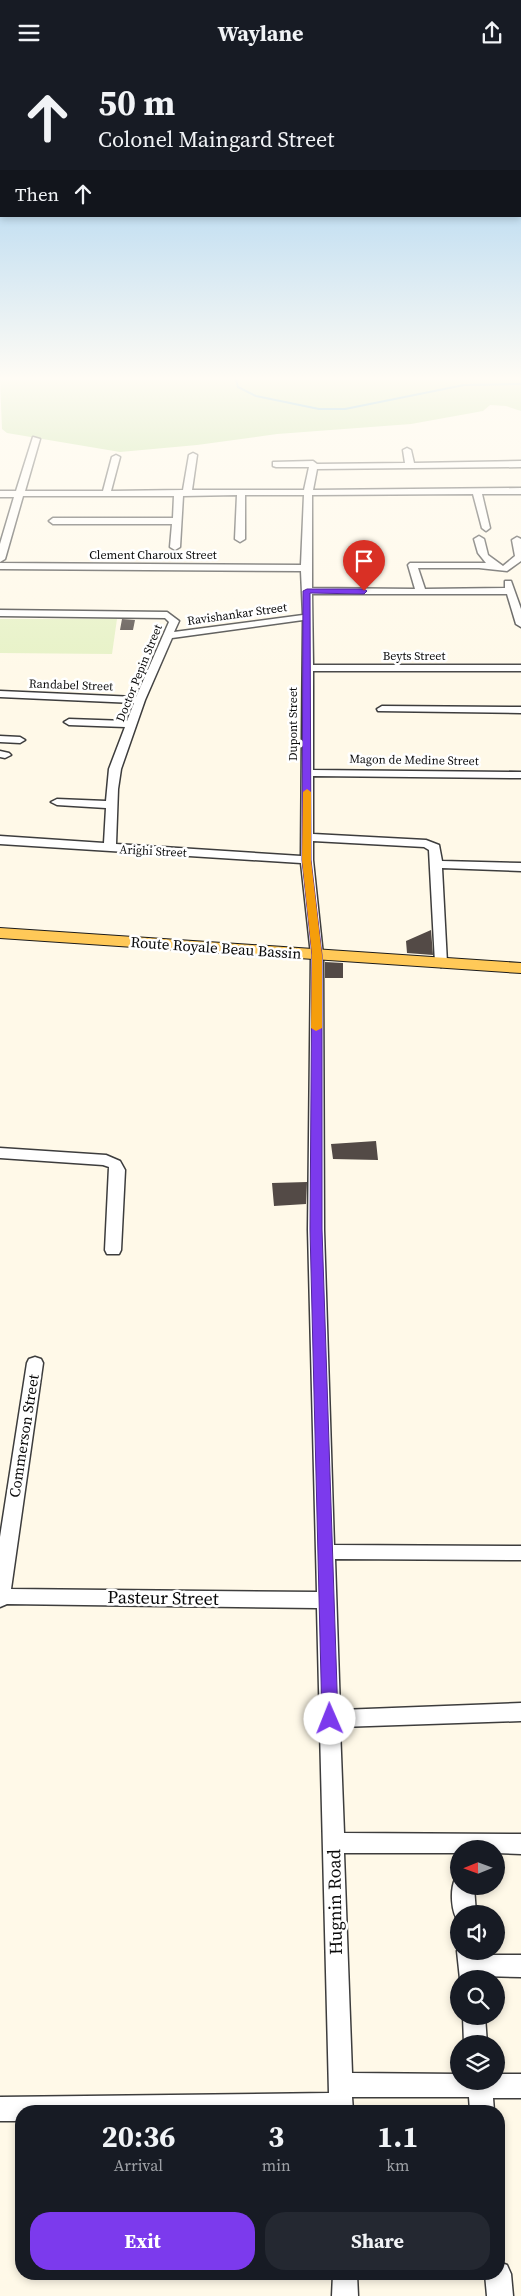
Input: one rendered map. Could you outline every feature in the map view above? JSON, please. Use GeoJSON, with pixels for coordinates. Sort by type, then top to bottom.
{"type":"FeatureCollection","features":[{"type":"Feature","properties":{"kind":"main road","name":"Route Royale Beau Bassin"},"geometry":{"type":"LineString","coordinates":[[0,933],[521,968]]}},
{"type":"Feature","properties":{"kind":"street"},"geometry":{"type":"LineString","coordinates":[[0,559],[23,484]]}},
{"type":"Feature","properties":{"kind":"street"},"geometry":{"type":"LineString","coordinates":[[106,494],[109,484]]}},
{"type":"Feature","properties":{"kind":"street"},"geometry":{"type":"LineString","coordinates":[[175,547],[185,484]]}},
{"type":"Feature","properties":{"kind":"street","name":"Dupont Street"},"geometry":{"type":"LineString","coordinates":[[309,484],[306,568],[308,617],[307,860],[317,955]]}},
{"type":"Feature","properties":{"kind":"street"},"geometry":{"type":"LineString","coordinates":[[476,491],[486,528]]}},
{"type":"Feature","properties":{"kind":"street"},"geometry":{"type":"LineString","coordinates":[[0,494],[521,491]]}},
{"type":"Feature","properties":{"kind":"street"},"geometry":{"type":"LineString","coordinates":[[240,539],[241,493]]}},
{"type":"Feature","properties":{"kind":"street"},"geometry":{"type":"LineString","coordinates":[[0,514],[14,514]]}},
{"type":"Feature","properties":{"kind":"street"},"geometry":{"type":"LineString","coordinates":[[54,521],[178,521]]}},
{"type":"Feature","properties":{"kind":"street"},"geometry":{"type":"LineString","coordinates":[[479,539],[481,551],[485,559],[504,569],[521,620]]}},
{"type":"Feature","properties":{"kind":"street"},"geometry":{"type":"LineString","coordinates":[[421,592],[414,565],[479,565],[504,569],[520,557],[517,540]]}},
{"type":"Feature","properties":{"kind":"street","name":"Clement Charoux Street"},"geometry":{"type":"LineString","coordinates":[[0,567],[306,568]]}},
{"type":"Feature","properties":{"kind":"street"},"geometry":{"type":"LineString","coordinates":[[307,591],[510,591]]}},
{"type":"Feature","properties":{"kind":"street","name":"Doctor Pepin Street"},"geometry":{"type":"LineString","coordinates":[[0,613],[167,615],[174,621],[140,700],[115,769],[111,805],[110,848]]}},
{"type":"Feature","properties":{"kind":"street","name":"Ravishankar Street"},"geometry":{"type":"LineString","coordinates":[[169,635],[215,632],[308,617]]}},
{"type":"Feature","properties":{"kind":"street","name":"Beyts Street"},"geometry":{"type":"LineString","coordinates":[[307,668],[521,668]]}},
{"type":"Feature","properties":{"kind":"street","name":"Randabel Street"},"geometry":{"type":"LineString","coordinates":[[0,694],[140,700]]}},
{"type":"Feature","properties":{"kind":"street"},"geometry":{"type":"LineString","coordinates":[[382,709],[521,710]]}},
{"type":"Feature","properties":{"kind":"street"},"geometry":{"type":"LineString","coordinates":[[70,722],[131,724]]}},
{"type":"Feature","properties":{"kind":"street"},"geometry":{"type":"LineString","coordinates":[[0,739],[20,740]]}},
{"type":"Feature","properties":{"kind":"street","name":"Magon de Medine Street"},"geometry":{"type":"LineString","coordinates":[[307,773],[521,775]]}},
{"type":"Feature","properties":{"kind":"street"},"geometry":{"type":"LineString","coordinates":[[56,803],[111,805]]}},
{"type":"Feature","properties":{"kind":"street"},"geometry":{"type":"LineString","coordinates":[[307,837],[426,844],[435,849],[441,963]]}},
{"type":"Feature","properties":{"kind":"street","name":"Arighi Street"},"geometry":{"type":"LineString","coordinates":[[0,840],[307,860]]}},
{"type":"Feature","properties":{"kind":"street"},"geometry":{"type":"LineString","coordinates":[[436,864],[521,867]]}},
{"type":"Feature","properties":{"kind":"street"},"geometry":{"type":"LineString","coordinates":[[317,955],[316,1229],[326,1552],[521,1553]]}},
{"type":"Feature","properties":{"kind":"street"},"geometry":{"type":"LineString","coordinates":[[0,1153],[106,1160],[114,1164],[118,1170],[113,1250]]}},
{"type":"Feature","properties":{"kind":"street","name":"Commerson Street"},"geometry":{"type":"LineString","coordinates":[[0,1597],[35,1363]]}},
{"type":"Feature","properties":{"kind":"street","name":"Hugnin Road"},"geometry":{"type":"LineString","coordinates":[[326,1552],[340,2100]]}},
{"type":"Feature","properties":{"kind":"street","name":"Pasteur Street"},"geometry":{"type":"LineString","coordinates":[[0,1597],[327,1601]]}},
{"type":"Feature","properties":{"kind":"street"},"geometry":{"type":"LineString","coordinates":[[330,1719],[521,1713]]}},
{"type":"Feature","properties":{"kind":"street"},"geometry":{"type":"LineString","coordinates":[[334,1843],[450,1846]]}},
{"type":"Feature","properties":{"kind":"street"},"geometry":{"type":"LineString","coordinates":[[505,1845],[521,1844]]}},
{"type":"Feature","properties":{"kind":"street"},"geometry":{"type":"LineString","coordinates":[[469,1965],[521,1966]]}},
{"type":"Feature","properties":{"kind":"street"},"geometry":{"type":"LineString","coordinates":[[505,2085],[521,2086]]}},
{"type":"Feature","properties":{"kind":"street"},"geometry":{"type":"LineString","coordinates":[[151,2105],[340,2100],[450,2087]]}},
{"type":"Feature","properties":{"kind":"street"},"geometry":{"type":"LineString","coordinates":[[480,2090],[482,2105]]}},
{"type":"Feature","properties":{"kind":"street"},"geometry":{"type":"LineString","coordinates":[[0,2109],[15,2109]]}},
{"type":"Feature","properties":{"kind":"street"},"geometry":{"type":"LineString","coordinates":[[345,2280],[345,2296]]}},
{"type":"Feature","properties":{"kind":"street"},"geometry":{"type":"LineString","coordinates":[[499,2280],[500,2296]]}},
{"type":"Feature","properties":{"kind":"green space"},"geometry":{"type":"Polygon","coordinates":[[[0,619],[117,619],[112,654],[0,653],[0,619]]]}},
{"type":"Feature","properties":{"kind":"building"},"geometry":{"type":"Polygon","coordinates":[[[122,619],[135,620],[133,630],[120,630],[122,619]]]}},
{"type":"Feature","properties":{"kind":"building"},"geometry":{"type":"Polygon","coordinates":[[[431,930],[433,955],[407,953],[406,941],[431,930]]]}},
{"type":"Feature","properties":{"kind":"building"},"geometry":{"type":"Polygon","coordinates":[[[325,962],[343,963],[343,978],[325,978],[325,962]]]}},
{"type":"Feature","properties":{"kind":"building"},"geometry":{"type":"Polygon","coordinates":[[[376,1141],[378,1160],[333,1159],[331,1144],[376,1141]]]}},
{"type":"Feature","properties":{"kind":"building"},"geometry":{"type":"Polygon","coordinates":[[[307,1182],[306,1204],[274,1206],[272,1183],[307,1182]]]}},
{"type":"Feature","properties":{"kind":"slow traffic"},"geometry":{"type":"LineString","coordinates":[[307,792],[307,860],[317,955],[316,1028]]}},
{"type":"Feature","properties":{"kind":"route"},"geometry":{"type":"LineString","coordinates":[[330,1719],[316,1229],[317,955],[307,860],[307,591],[364,591]]}}]}
